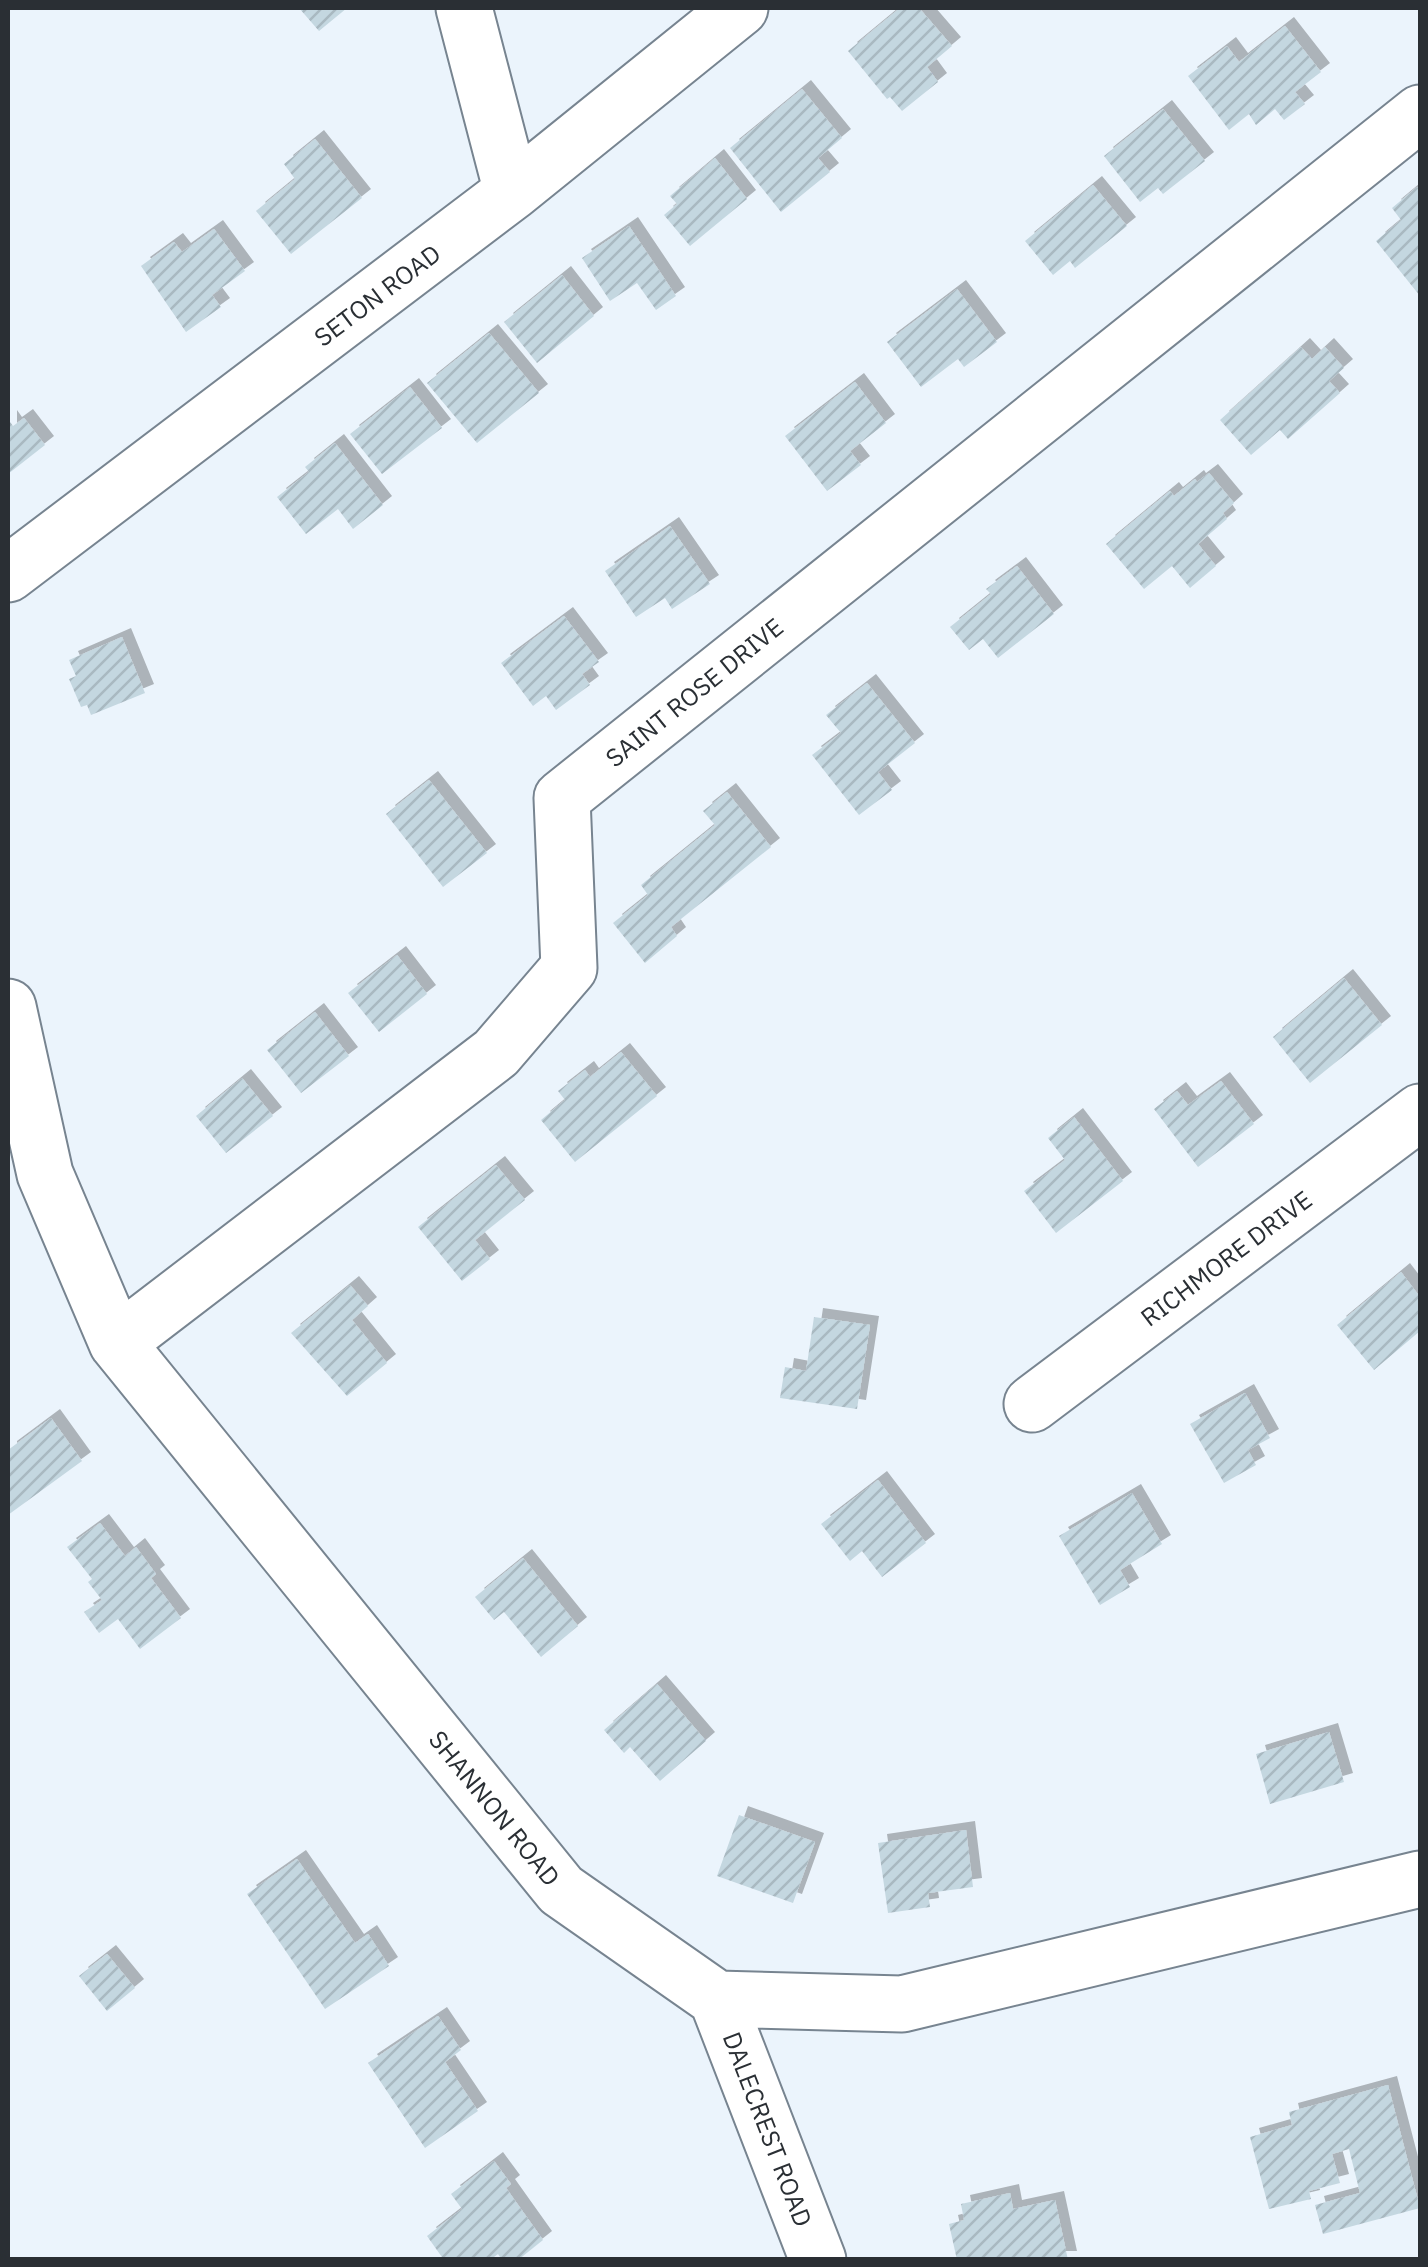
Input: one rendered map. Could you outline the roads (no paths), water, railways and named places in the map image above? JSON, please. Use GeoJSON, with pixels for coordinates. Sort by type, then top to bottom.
{"type":"FeatureCollection","features":[{"type":"Feature","properties":{"kind":"street"},"geometry":{"type":"LineString","coordinates":[[464,8],[512,192]]}},
{"type":"Feature","properties":{"kind":"street","name":"SETON ROAD"},"geometry":{"type":"LineString","coordinates":[[8,574],[512,192],[740,8]]}},
{"type":"Feature","properties":{"kind":"street","name":"SAINT ROSE DRIVE"},"geometry":{"type":"LineString","coordinates":[[118,1343],[496,1053],[569,968],[562,798],[1420,113]]}},
{"type":"Feature","properties":{"kind":"street","name":"SHANNON ROAD"},"geometry":{"type":"LineString","coordinates":[[8,1007],[45,1174],[118,1343],[561,1890],[717,1999]]}},
{"type":"Feature","properties":{"kind":"street","name":"RICHMORE DRIVE"},"geometry":{"type":"LineString","coordinates":[[1032,1404],[1420,1112]]}},
{"type":"Feature","properties":{"kind":"street"},"geometry":{"type":"LineString","coordinates":[[717,1999],[902,2004],[1420,1879]]}},
{"type":"Feature","properties":{"kind":"street","name":"DALECREST ROAD"},"geometry":{"type":"LineString","coordinates":[[717,1999],[818,2260]]}}]}
